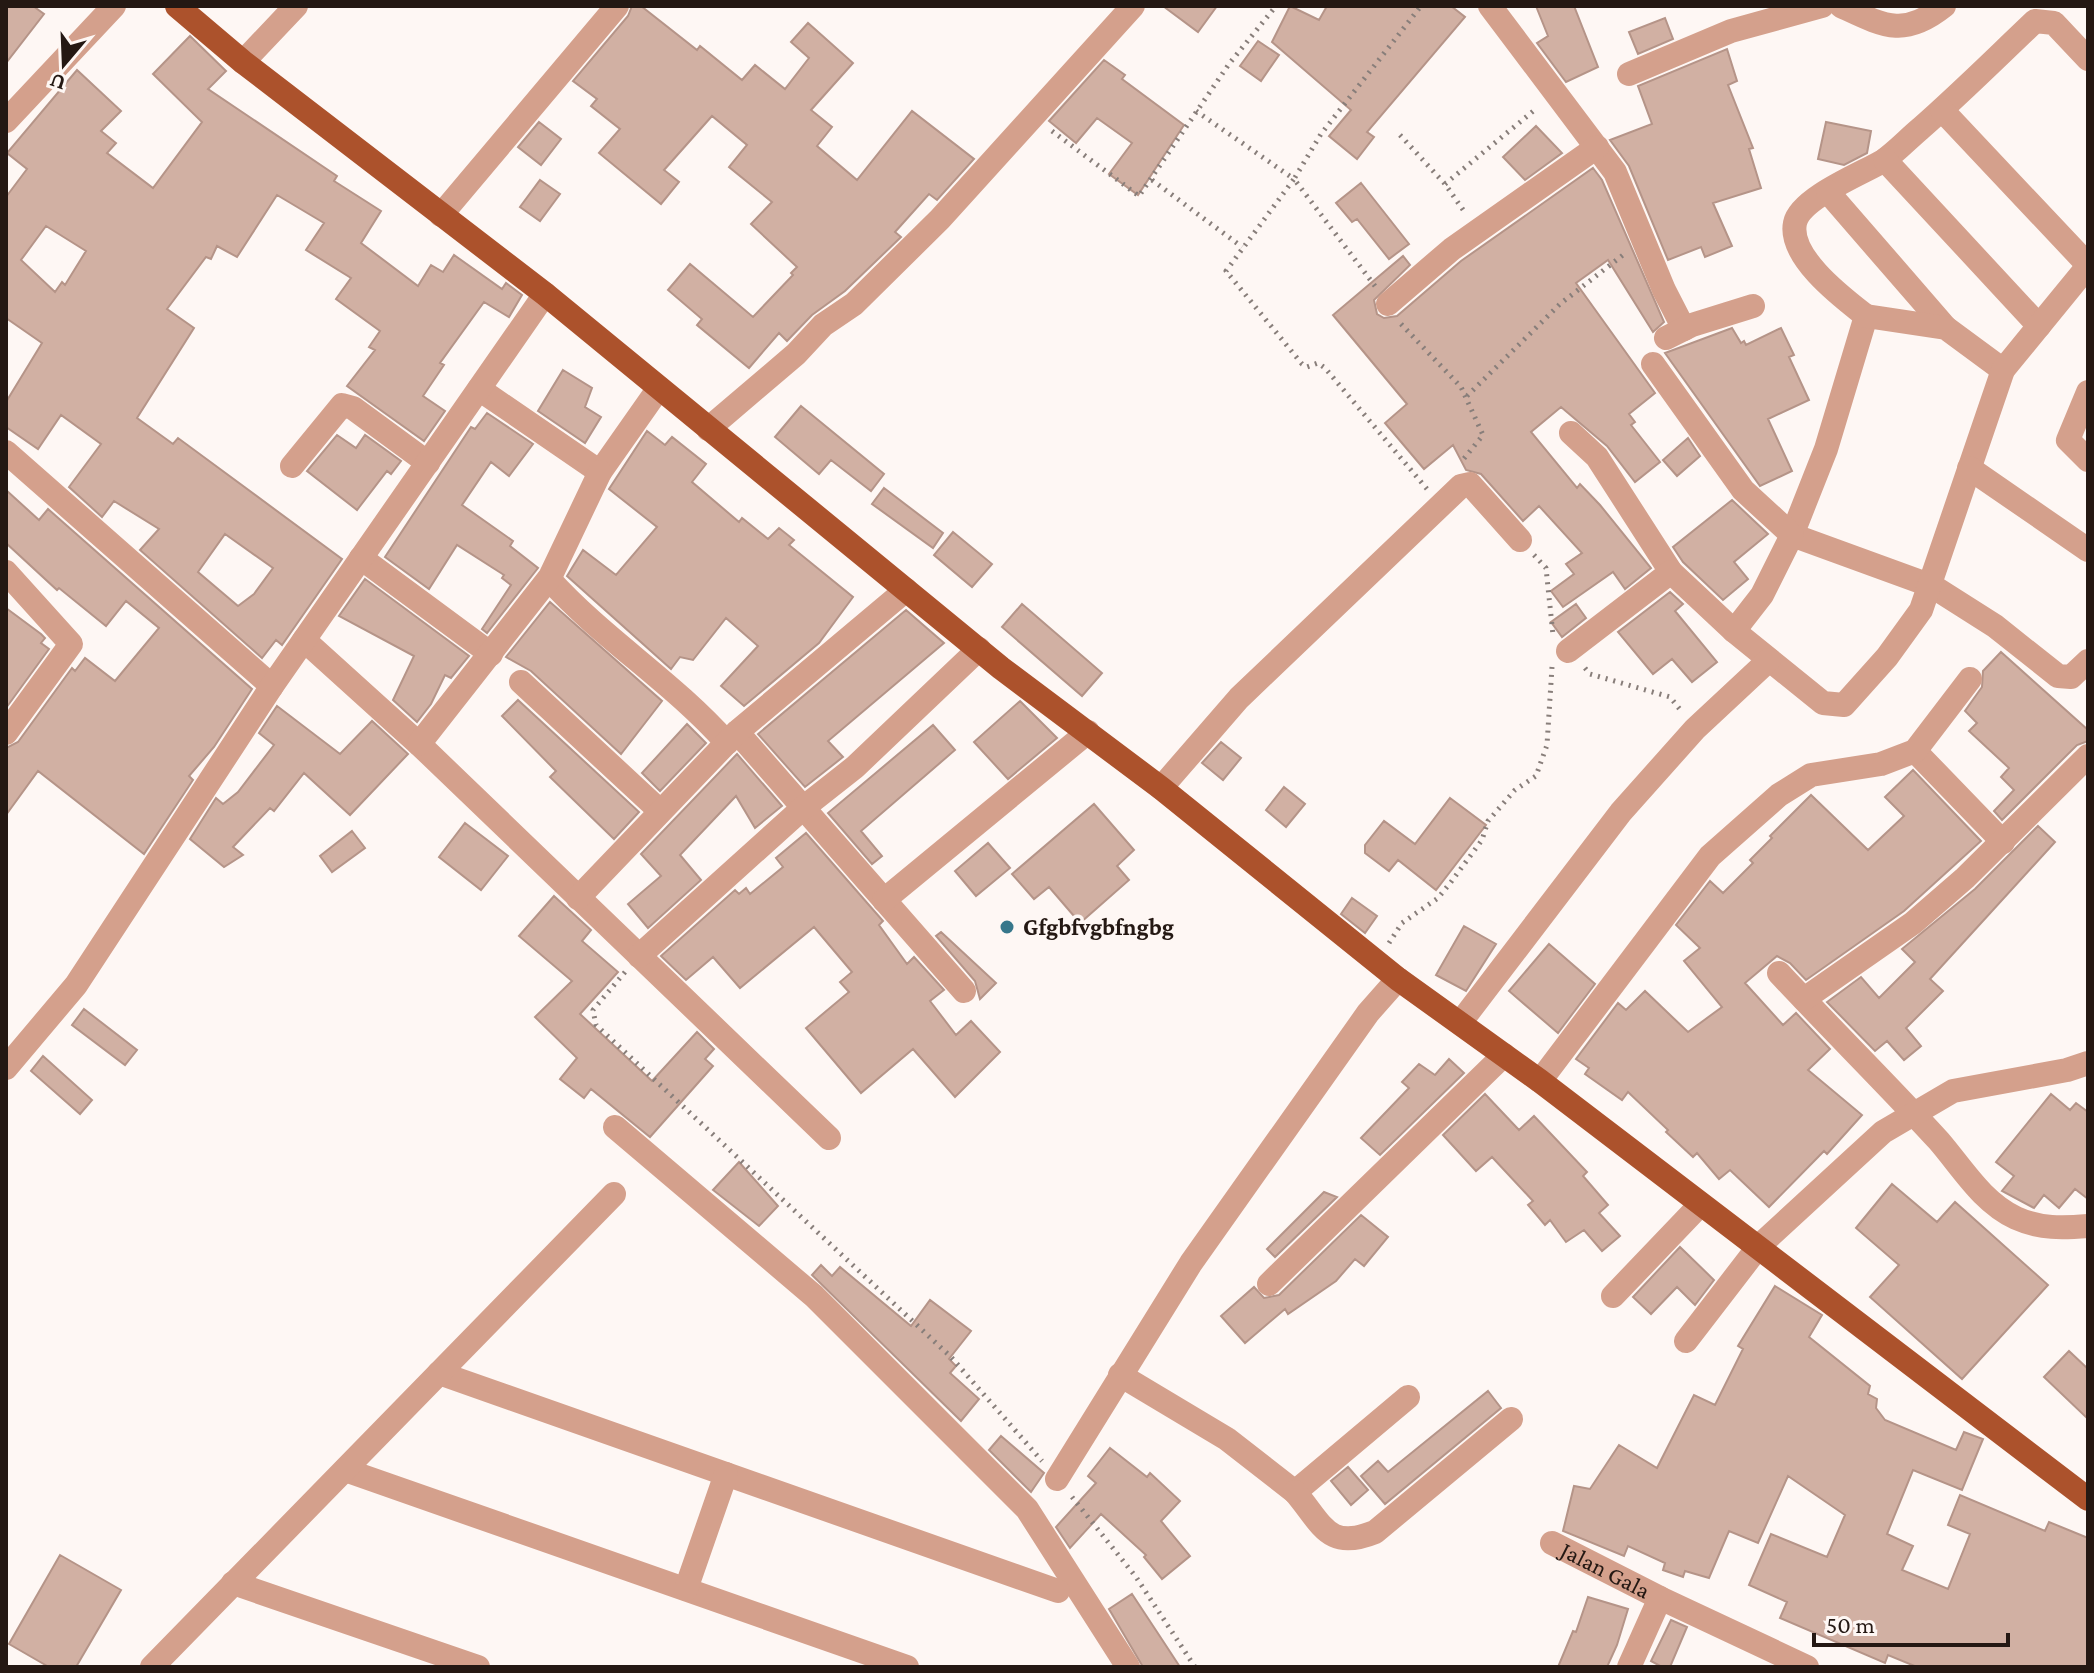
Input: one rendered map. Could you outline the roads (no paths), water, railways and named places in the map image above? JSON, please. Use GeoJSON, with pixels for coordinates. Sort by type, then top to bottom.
{"type":"FeatureCollection","features":[{"type":"Feature","properties":{"kind":"main road"},"geometry":{"type":"LineString","coordinates":[[177,6],[243,62],[545,294],[979,649],[1161,788],[1398,979],[1540,1081],[1699,1206],[1759,1246],[2088,1498]]}},
{"type":"Feature","properties":{"kind":"street"},"geometry":{"type":"LineString","coordinates":[[6,121],[114,6]]}},
{"type":"Feature","properties":{"kind":"street"},"geometry":{"type":"LineString","coordinates":[[243,62],[296,6]]}},
{"type":"Feature","properties":{"kind":"street"},"geometry":{"type":"LineString","coordinates":[[441,215],[617,6]]}},
{"type":"Feature","properties":{"kind":"street"},"geometry":{"type":"LineString","coordinates":[[708,429],[796,354],[823,325],[862,296],[940,219],[1133,6]]}},
{"type":"Feature","properties":{"kind":"street"},"geometry":{"type":"LineString","coordinates":[[1490,6],[1615,172],[1664,290],[1675,334],[1753,306]]}},
{"type":"Feature","properties":{"kind":"street"},"geometry":{"type":"LineString","coordinates":[[1629,74],[1731,31],[1822,6]]}},
{"type":"Feature","properties":{"kind":"street"},"geometry":{"type":"LineString","coordinates":[[1841,6],[1876,22],[1904,28],[1918,24],[1944,6]]}},
{"type":"Feature","properties":{"kind":"street"},"geometry":{"type":"LineString","coordinates":[[1946,328],[1866,316],[1826,282],[1806,258],[1796,237],[1795,223],[1800,212],[1828,192],[1885,160],[2035,21],[2054,23],[2088,59]]}},
{"type":"Feature","properties":{"kind":"street"},"geometry":{"type":"LineString","coordinates":[[1571,433],[1597,457],[1671,572],[1734,631],[1823,703],[1844,705],[1909,629],[1932,586],[2003,370],[2088,265],[1942,110]]}},
{"type":"Feature","properties":{"kind":"street"},"geometry":{"type":"LineString","coordinates":[[1388,304],[1479,230],[1597,147]]}},
{"type":"Feature","properties":{"kind":"street"},"geometry":{"type":"LineString","coordinates":[[1885,160],[2039,326]]}},
{"type":"Feature","properties":{"kind":"street"},"geometry":{"type":"LineString","coordinates":[[1828,192],[1946,328],[2003,370]]}},
{"type":"Feature","properties":{"kind":"street"},"geometry":{"type":"LineString","coordinates":[[6,1068],[76,985],[272,686],[545,294]]}},
{"type":"Feature","properties":{"kind":"street"},"geometry":{"type":"LineString","coordinates":[[1734,631],[1762,595],[1792,535],[1826,449],[1866,316]]}},
{"type":"Feature","properties":{"kind":"street"},"geometry":{"type":"LineString","coordinates":[[1653,364],[1743,490],[1792,535],[1932,586],[1995,626],[2058,676],[2071,677],[2088,661]]}},
{"type":"Feature","properties":{"kind":"street"},"geometry":{"type":"LineString","coordinates":[[419,744],[549,579],[600,472],[659,388]]}},
{"type":"Feature","properties":{"kind":"street"},"geometry":{"type":"LineString","coordinates":[[479,389],[600,472]]}},
{"type":"Feature","properties":{"kind":"street"},"geometry":{"type":"LineString","coordinates":[[2088,392],[2068,437],[2068,443],[2088,460]]}},
{"type":"Feature","properties":{"kind":"street"},"geometry":{"type":"LineString","coordinates":[[292,466],[338,407],[347,405],[428,463]]}},
{"type":"Feature","properties":{"kind":"street"},"geometry":{"type":"LineString","coordinates":[[6,452],[272,686]]}},
{"type":"Feature","properties":{"kind":"street"},"geometry":{"type":"LineString","coordinates":[[1969,468],[2088,550]]}},
{"type":"Feature","properties":{"kind":"street"},"geometry":{"type":"LineString","coordinates":[[1161,788],[1239,698],[1461,486],[1470,484],[1520,540]]}},
{"type":"Feature","properties":{"kind":"street"},"geometry":{"type":"LineString","coordinates":[[361,558],[491,654]]}},
{"type":"Feature","properties":{"kind":"street"},"geometry":{"type":"LineString","coordinates":[[6,572],[71,644],[6,733]]}},
{"type":"Feature","properties":{"kind":"street"},"geometry":{"type":"LineString","coordinates":[[1568,651],[1671,572]]}},
{"type":"Feature","properties":{"kind":"street"},"geometry":{"type":"LineString","coordinates":[[549,579],[578,612],[732,737],[803,808],[964,991]]}},
{"type":"Feature","properties":{"kind":"street"},"geometry":{"type":"LineString","coordinates":[[578,898],[732,737],[906,590]]}},
{"type":"Feature","properties":{"kind":"street"},"geometry":{"type":"LineString","coordinates":[[304,640],[529,841],[578,898],[829,1138]]}},
{"type":"Feature","properties":{"kind":"street"},"geometry":{"type":"LineString","coordinates":[[639,956],[803,808],[855,767],[979,649]]}},
{"type":"Feature","properties":{"kind":"street"},"geometry":{"type":"LineString","coordinates":[[1460,1023],[1621,812],[1695,729],[1769,660]]}},
{"type":"Feature","properties":{"kind":"street"},"geometry":{"type":"LineString","coordinates":[[1540,1081],[1710,856],[1746,823],[1811,775],[1881,764],[1915,751],[1970,679]]}},
{"type":"Feature","properties":{"kind":"street"},"geometry":{"type":"LineString","coordinates":[[521,682],[659,810]]}},
{"type":"Feature","properties":{"kind":"street"},"geometry":{"type":"LineString","coordinates":[[884,900],[1088,732]]}},
{"type":"Feature","properties":{"kind":"street"},"geometry":{"type":"LineString","coordinates":[[1915,751],[2003,842]]}},
{"type":"Feature","properties":{"kind":"street"},"geometry":{"type":"LineString","coordinates":[[1804,999],[1913,923],[2003,842],[2088,756]]}},
{"type":"Feature","properties":{"kind":"street"},"geometry":{"type":"LineString","coordinates":[[1779,973],[1913,1114],[1976,1189],[2013,1217],[2033,1225],[2058,1228],[2088,1226]]}},
{"type":"Feature","properties":{"kind":"street"},"geometry":{"type":"LineString","coordinates":[[1057,1479],[1199,1251],[1368,1013],[1398,979]]}},
{"type":"Feature","properties":{"kind":"street"},"geometry":{"type":"LineString","coordinates":[[1269,1284],[1504,1055]]}},
{"type":"Feature","properties":{"kind":"street"},"geometry":{"type":"LineString","coordinates":[[1686,1341],[1759,1246],[1883,1132],[1953,1091],[2067,1070],[2088,1063]]}},
{"type":"Feature","properties":{"kind":"street"},"geometry":{"type":"LineString","coordinates":[[615,1127],[814,1296],[1027,1509],[1128,1667]]}},
{"type":"Feature","properties":{"kind":"street"},"geometry":{"type":"LineString","coordinates":[[152,1667],[614,1194]]}},
{"type":"Feature","properties":{"kind":"street"},"geometry":{"type":"LineString","coordinates":[[1613,1296],[1699,1206]]}},
{"type":"Feature","properties":{"kind":"street"},"geometry":{"type":"LineString","coordinates":[[439,1373],[1058,1591]]}},
{"type":"Feature","properties":{"kind":"street"},"geometry":{"type":"LineString","coordinates":[[1120,1375],[1227,1439],[1295,1492],[1332,1535],[1342,1541],[1375,1532],[1511,1419]]}},
{"type":"Feature","properties":{"kind":"street"},"geometry":{"type":"LineString","coordinates":[[1295,1492],[1408,1397]]}},
{"type":"Feature","properties":{"kind":"street"},"geometry":{"type":"LineString","coordinates":[[345,1470],[907,1667]]}},
{"type":"Feature","properties":{"kind":"street"},"geometry":{"type":"LineString","coordinates":[[686,1589],[726,1474]]}},
{"type":"Feature","properties":{"kind":"street","name":"Jalan Gala"},"geometry":{"type":"LineString","coordinates":[[1552,1543],[1797,1665]]}},
{"type":"Feature","properties":{"kind":"street"},"geometry":{"type":"LineString","coordinates":[[233,1583],[478,1667]]}},
{"type":"Feature","properties":{"kind":"street","name":"Jalan Gala"},"geometry":{"type":"LineString","coordinates":[[1629,1667],[1660,1598]]}},
{"type":"Feature","properties":{"kind":"place","name":"Gfgbfvgbfngbg"},"geometry":{"type":"Point","coordinates":[1007,927]}}]}
